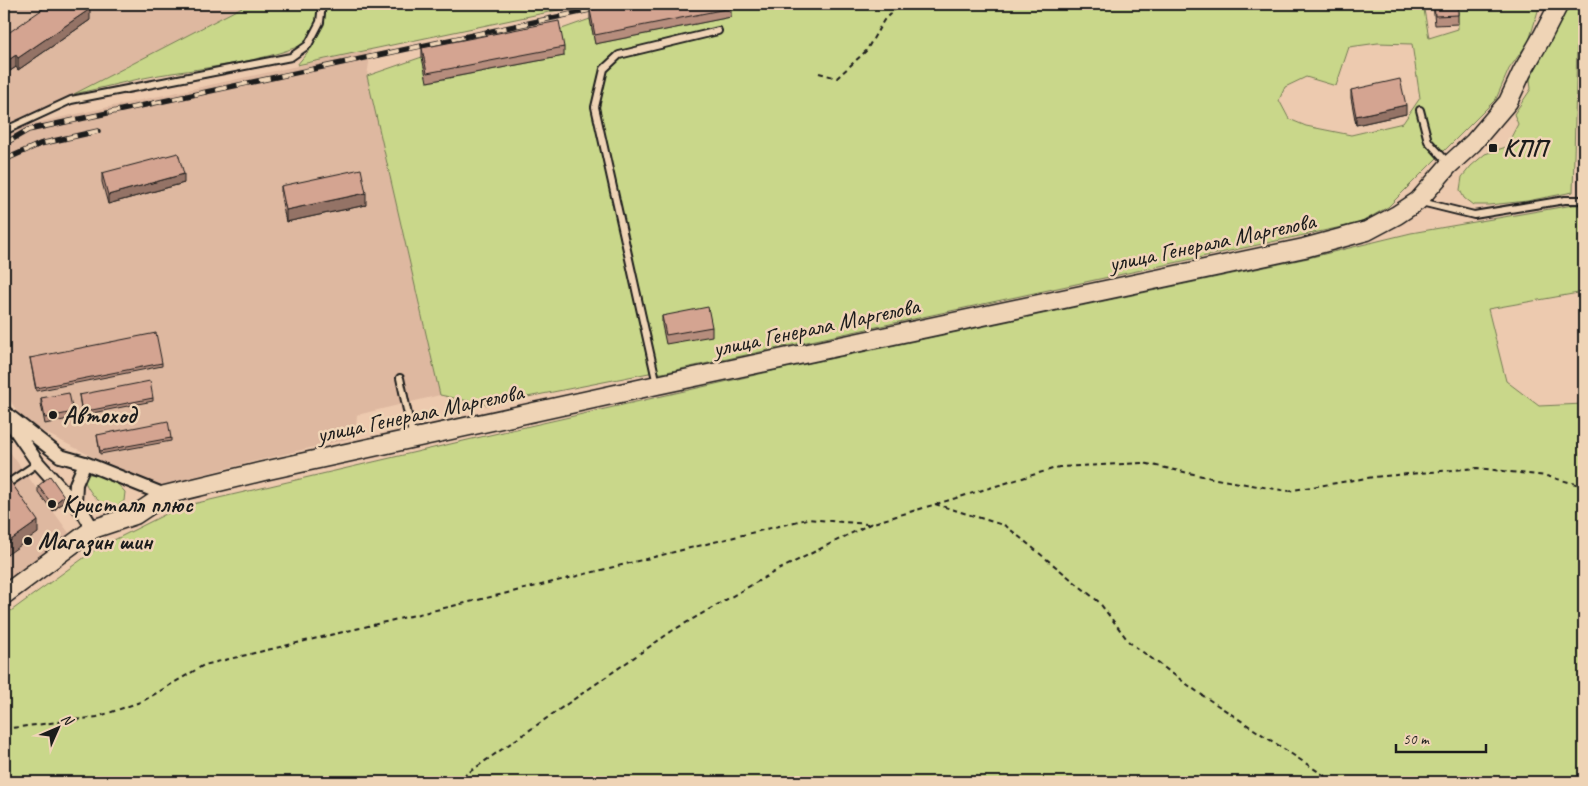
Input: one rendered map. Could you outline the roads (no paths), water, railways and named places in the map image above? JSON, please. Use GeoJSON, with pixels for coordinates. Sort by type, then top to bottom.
{"type":"FeatureCollection","features":[{"type":"Feature","properties":{"kind":"main road","name":"улица Генерала Маргелова"},"geometry":{"type":"LineString","coordinates":[[4,595],[93,529],[135,515],[165,495],[264,470],[1304,248],[1367,231],[1418,201],[1449,165],[1473,143],[1508,102],[1559,4]]}},
{"type":"Feature","properties":{"kind":"street"},"geometry":{"type":"LineString","coordinates":[[4,412],[38,463],[75,503],[93,529]]}},
{"type":"Feature","properties":{"kind":"street"},"geometry":{"type":"LineString","coordinates":[[4,412],[60,456],[85,463],[165,495]]}},
{"type":"Feature","properties":{"kind":"street"},"geometry":{"type":"LineString","coordinates":[[75,503],[76,484],[85,463]]}},
{"type":"Feature","properties":{"kind":"lane"},"geometry":{"type":"LineString","coordinates":[[4,131],[71,100],[291,57],[308,45],[320,22],[322,4]]}},
{"type":"Feature","properties":{"kind":"lane"},"geometry":{"type":"LineString","coordinates":[[657,385],[595,107],[604,70],[619,56],[718,31]]}},
{"type":"Feature","properties":{"kind":"lane"},"geometry":{"type":"LineString","coordinates":[[1420,110],[1428,141],[1449,165]]}},
{"type":"Feature","properties":{"kind":"lane"},"geometry":{"type":"LineString","coordinates":[[1418,201],[1474,215],[1565,200],[1584,200]]}},
{"type":"Feature","properties":{"kind":"lane"},"geometry":{"type":"LineString","coordinates":[[400,378],[413,439]]}},
{"type":"Feature","properties":{"kind":"lane"},"geometry":{"type":"LineString","coordinates":[[4,486],[38,463]]}},
{"type":"Feature","properties":{"kind":"railway"},"geometry":{"type":"LineString","coordinates":[[4,144],[28,130],[618,4]]}},
{"type":"Feature","properties":{"kind":"railway"},"geometry":{"type":"LineString","coordinates":[[4,160],[40,144],[98,131]]}},
{"type":"Feature","properties":{"kind":"place","name":"КПП"},"geometry":{"type":"Point","coordinates":[1493,148]}},
{"type":"Feature","properties":{"kind":"place","name":"Автоход"},"geometry":{"type":"Point","coordinates":[53,415]}},
{"type":"Feature","properties":{"kind":"place","name":"Кристалл плюс"},"geometry":{"type":"Point","coordinates":[52,504]}},
{"type":"Feature","properties":{"kind":"place","name":"Магазин шин"},"geometry":{"type":"Point","coordinates":[28,541]}}]}
